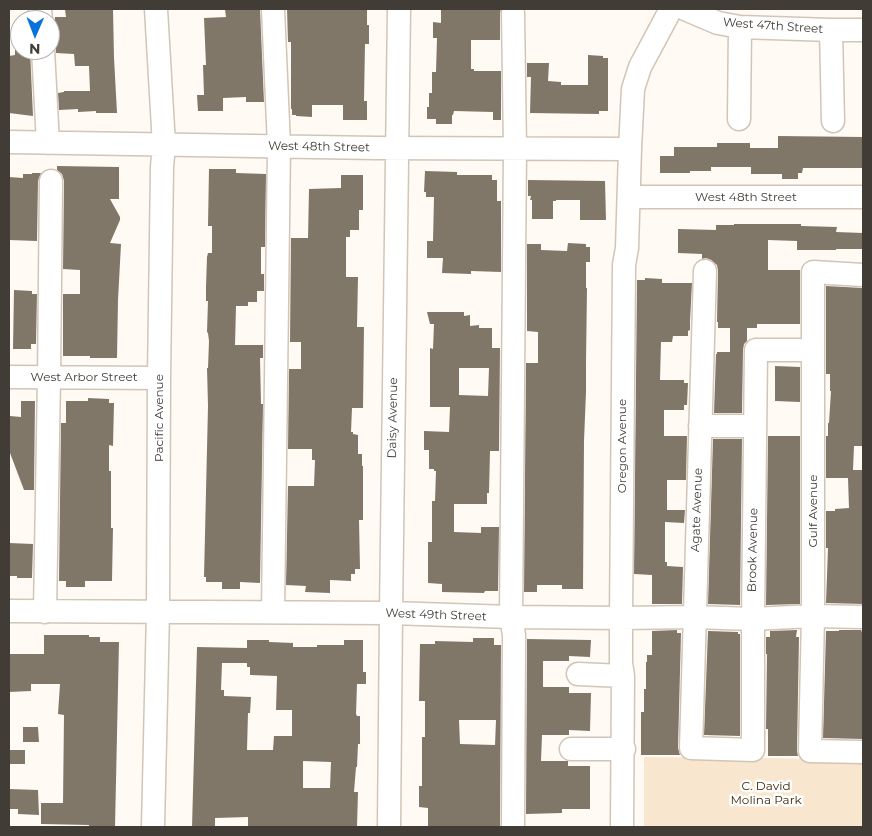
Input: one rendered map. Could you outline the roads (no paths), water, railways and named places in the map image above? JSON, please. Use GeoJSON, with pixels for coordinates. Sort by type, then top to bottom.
{"type":"FeatureCollection","features":[{"type":"Feature","properties":{"kind":"street","name":"Pacific Avenue"},"geometry":{"type":"LineString","coordinates":[[153,827],[158,612],[162,167],[164,145],[156,9]]}},
{"type":"Feature","properties":{"kind":"street"},"geometry":{"type":"LineString","coordinates":[[273,9],[279,146],[274,612]]}},
{"type":"Feature","properties":{"kind":"street","name":"Daisy Avenue"},"geometry":{"type":"LineString","coordinates":[[389,827],[399,9]]}},
{"type":"Feature","properties":{"kind":"street","name":"Oregon Avenue"},"geometry":{"type":"LineString","coordinates":[[622,827],[624,749],[621,618],[624,265],[627,248],[633,89],[640,67],[671,9]]}},
{"type":"Feature","properties":{"kind":"street","name":"West 47th Street"},"geometry":{"type":"LineString","coordinates":[[685,9],[718,23],[740,27],[782,19],[830,30],[863,30]]}},
{"type":"Feature","properties":{"kind":"street"},"geometry":{"type":"LineString","coordinates":[[513,13],[515,148],[510,617],[514,635],[513,827]]}},
{"type":"Feature","properties":{"kind":"street"},"geometry":{"type":"LineString","coordinates":[[739,120],[740,27]]}},
{"type":"Feature","properties":{"kind":"street"},"geometry":{"type":"LineString","coordinates":[[830,30],[833,121]]}},
{"type":"Feature","properties":{"kind":"street"},"geometry":{"type":"LineString","coordinates":[[43,60],[48,143]]}},
{"type":"Feature","properties":{"kind":"street","name":"West 48th Street"},"geometry":{"type":"LineString","coordinates":[[9,142],[397,148],[630,149]]}},
{"type":"Feature","properties":{"kind":"street"},"geometry":{"type":"LineString","coordinates":[[45,612],[51,181]]}},
{"type":"Feature","properties":{"kind":"street","name":"West 48th Street"},"geometry":{"type":"LineString","coordinates":[[629,197],[863,197]]}},
{"type":"Feature","properties":{"kind":"street","name":"Agate Avenue"},"geometry":{"type":"LineString","coordinates":[[705,271],[691,748],[753,750]]}},
{"type":"Feature","properties":{"kind":"street","name":"Gulf Avenue"},"geometry":{"type":"LineString","coordinates":[[863,275],[813,272],[810,751],[863,752]]}},
{"type":"Feature","properties":{"kind":"street","name":"Brook Avenue"},"geometry":{"type":"LineString","coordinates":[[753,750],[752,619],[756,350],[813,350]]}},
{"type":"Feature","properties":{"kind":"street","name":"West Arbor Street"},"geometry":{"type":"LineString","coordinates":[[9,376],[159,378]]}},
{"type":"Feature","properties":{"kind":"street"},"geometry":{"type":"LineString","coordinates":[[700,426],[755,426]]}},
{"type":"Feature","properties":{"kind":"street","name":"West 49th Street"},"geometry":{"type":"LineString","coordinates":[[9,611],[391,613],[510,617],[694,617],[752,619],[863,616]]}},
{"type":"Feature","properties":{"kind":"street"},"geometry":{"type":"LineString","coordinates":[[578,674],[623,676]]}},
{"type":"Feature","properties":{"kind":"street"},"geometry":{"type":"LineString","coordinates":[[570,749],[624,749]]}},
{"type":"Feature","properties":{"kind":"park label","name":"C. David Molina Park"},"geometry":{"type":"Point","coordinates":[766,793]}}]}
